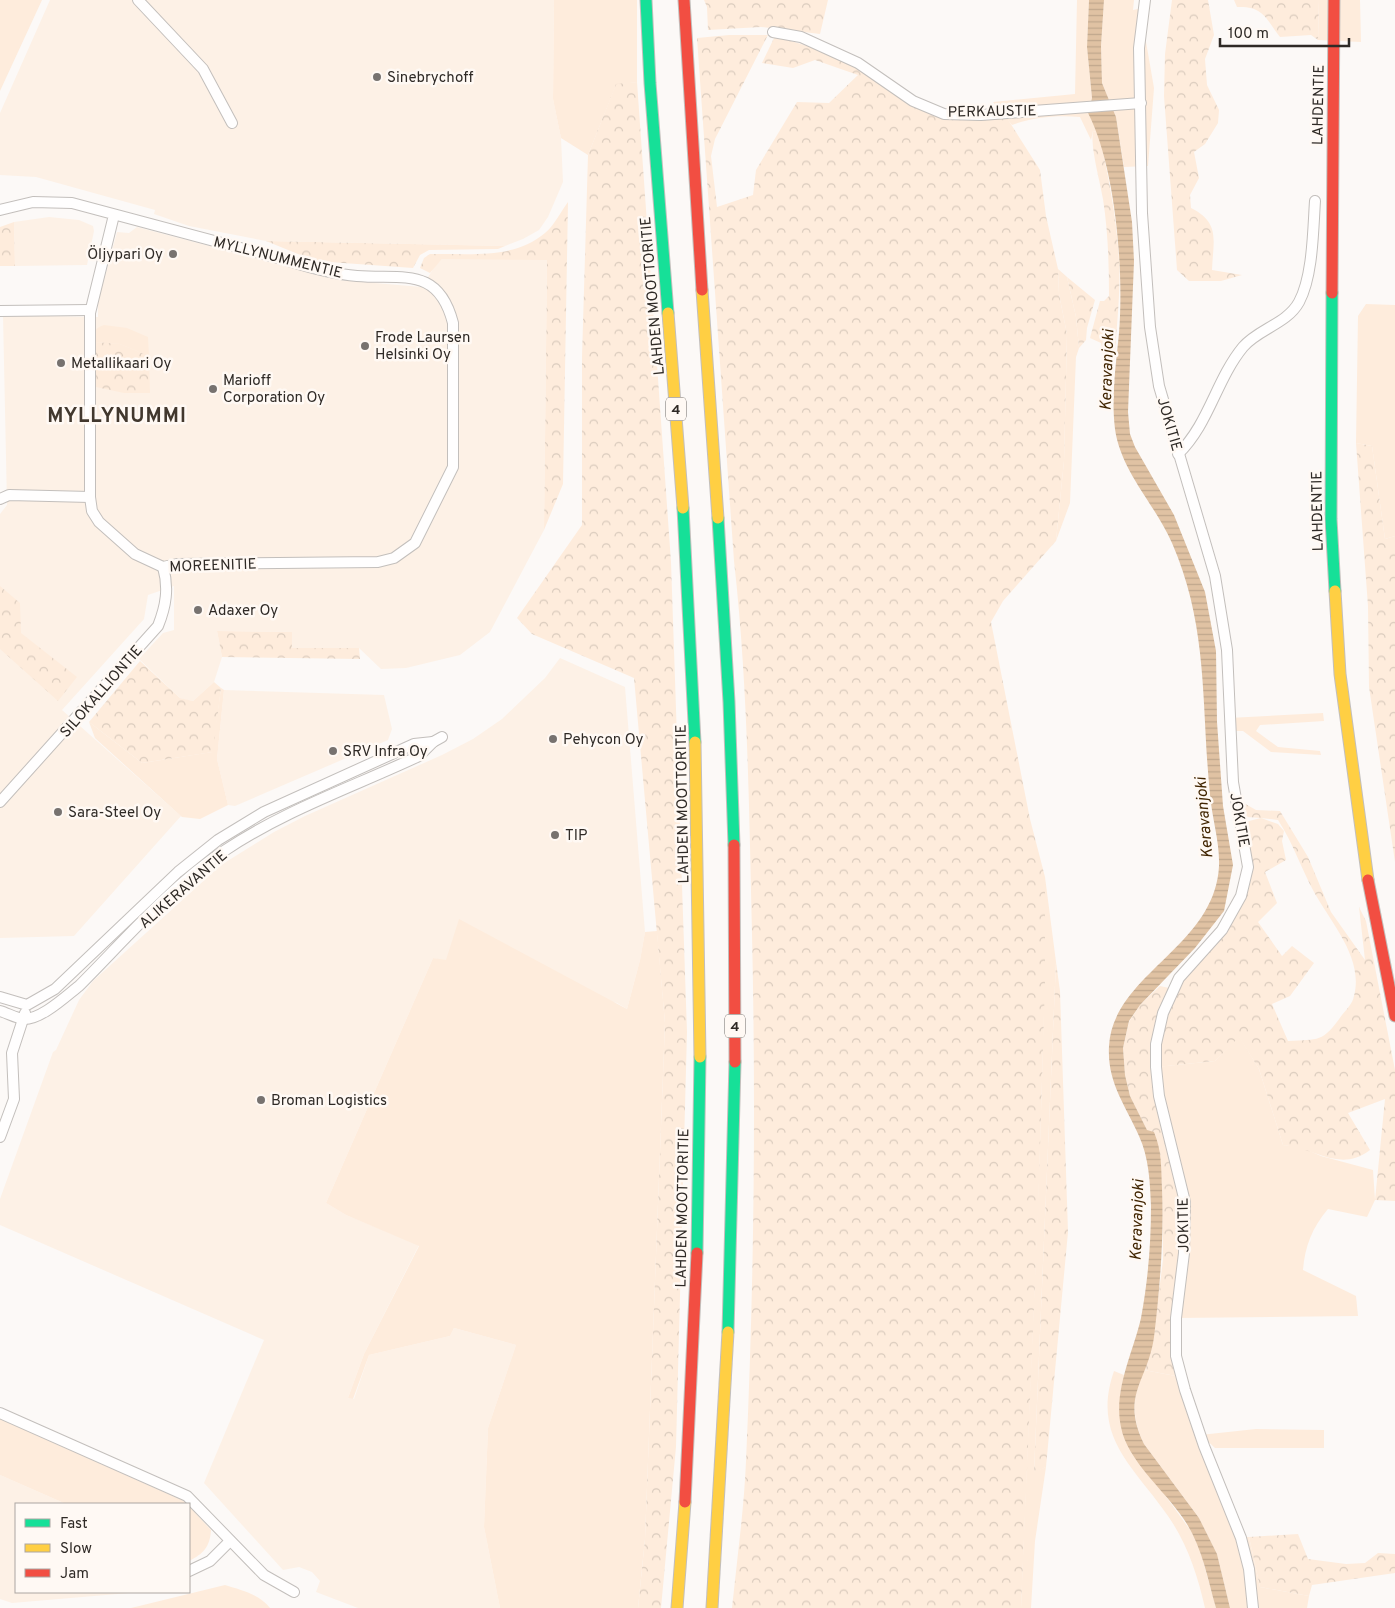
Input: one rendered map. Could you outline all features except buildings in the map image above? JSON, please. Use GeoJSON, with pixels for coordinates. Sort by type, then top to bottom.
{"type":"FeatureCollection","features":[{"type":"Feature","properties":{"kind":"main road","name":"LAHDEN MOOTTORITIE"},"geometry":{"type":"LineString","coordinates":[[646,0],[650,83],[687,560],[698,807],[701,1030],[696,1291],[683,1534],[677,1608]]}},
{"type":"Feature","properties":{"kind":"main road","name":"4"},"geometry":{"type":"LineString","coordinates":[[684,0],[696,221],[722,560],[732,798],[735,1035],[732,1292],[712,1608]]}},
{"type":"Feature","properties":{"kind":"main road","name":"LAHDENTIE"},"geometry":{"type":"LineString","coordinates":[[1334,0],[1331,520],[1340,674],[1366,872],[1395,1016]]}},
{"type":"Feature","properties":{"kind":"street"},"geometry":{"type":"LineString","coordinates":[[138,0],[203,69],[232,123]]}},
{"type":"Feature","properties":{"kind":"street","name":"JOKITIE"},"geometry":{"type":"LineString","coordinates":[[1145,0],[1139,36],[1142,213],[1150,327],[1159,386],[1215,576],[1222,607],[1227,650],[1233,782],[1248,867],[1241,896],[1222,930],[1179,978],[1163,1014],[1156,1044],[1156,1067],[1159,1096],[1185,1202],[1184,1253],[1176,1318],[1176,1356],[1185,1390],[1204,1446],[1241,1538],[1249,1569],[1253,1608]]}},
{"type":"Feature","properties":{"kind":"street","name":"PERKAUSTIE"},"geometry":{"type":"LineString","coordinates":[[773,32],[801,37],[858,63],[913,100],[944,114],[981,115],[1141,103]]}},
{"type":"Feature","properties":{"kind":"street"},"geometry":{"type":"LineString","coordinates":[[1178,454],[1192,440],[1230,366],[1243,347],[1253,337],[1291,313],[1298,303],[1306,280],[1315,201]]}},
{"type":"Feature","properties":{"kind":"street","name":"MYLLYNUMMENTIE"},"geometry":{"type":"LineString","coordinates":[[0,210],[33,202],[72,203],[320,270],[359,276],[403,276],[414,278],[432,287],[449,309],[453,323],[453,467]]}},
{"type":"Feature","properties":{"kind":"street","name":"MOREENITIE"},"geometry":{"type":"LineString","coordinates":[[114,215],[90,310],[90,497],[92,511],[99,522],[135,554],[163,567],[177,564],[357,564],[394,558],[415,543],[453,467]]}},
{"type":"Feature","properties":{"kind":"street"},"geometry":{"type":"LineString","coordinates":[[0,311],[90,310]]}},
{"type":"Feature","properties":{"kind":"street"},"geometry":{"type":"LineString","coordinates":[[0,499],[9,495],[90,497]]}},
{"type":"Feature","properties":{"kind":"street","name":"SILOKALLIONTIE"},"geometry":{"type":"LineString","coordinates":[[2,802],[158,626],[166,606],[166,578],[163,567]]}},
{"type":"Feature","properties":{"kind":"street","name":"ALIKERAVANTIE"},"geometry":{"type":"LineString","coordinates":[[23,1019],[36,1016],[62,1000],[184,884],[223,852],[294,810],[419,756],[433,742],[442,737]]}},
{"type":"Feature","properties":{"kind":"street","name":"ALIKERAVANTIE"},"geometry":{"type":"LineString","coordinates":[[27,1005],[55,989],[196,856],[238,827],[291,799],[414,744],[433,742]]}},
{"type":"Feature","properties":{"kind":"street"},"geometry":{"type":"LineString","coordinates":[[0,997],[27,1005],[12,1053],[14,1099],[0,1137]]}},
{"type":"Feature","properties":{"kind":"street"},"geometry":{"type":"LineString","coordinates":[[0,1011],[23,1019]]}},
{"type":"Feature","properties":{"kind":"street"},"geometry":{"type":"LineString","coordinates":[[0,1413],[187,1496],[264,1575],[294,1592]]}},
{"type":"Feature","properties":{"kind":"street"},"geometry":{"type":"LineString","coordinates":[[190,1571],[210,1562],[230,1541]]}},
{"type":"Feature","properties":{"kind":"shaded area"},"geometry":{"type":"Polygon","coordinates":[[[50,0],[554,0],[553,99],[561,138],[563,182],[548,217],[539,230],[505,246],[266,241],[189,226],[154,214],[155,210],[36,177],[0,175],[0,113],[50,0]]]}},
{"type":"Feature","properties":{"kind":"shaded area"},"geometry":{"type":"Polygon","coordinates":[[[1089,0],[1104,0],[1101,46],[1102,83],[1116,117],[1132,222],[1134,261],[1128,412],[1130,434],[1135,447],[1174,515],[1205,592],[1216,651],[1217,722],[1223,806],[1233,865],[1224,911],[1195,948],[1140,1005],[1129,1021],[1123,1048],[1125,1075],[1130,1096],[1147,1130],[1154,1132],[1157,1139],[1161,1159],[1162,1188],[1161,1262],[1154,1337],[1135,1400],[1135,1413],[1137,1427],[1144,1444],[1199,1518],[1217,1554],[1230,1608],[1216,1608],[1203,1562],[1190,1528],[1138,1463],[1125,1439],[1119,1413],[1125,1372],[1141,1318],[1149,1262],[1151,1206],[1145,1153],[1114,1082],[1109,1059],[1109,1046],[1115,1021],[1127,999],[1183,940],[1201,918],[1213,894],[1219,857],[1207,762],[1202,667],[1192,606],[1184,575],[1172,543],[1131,474],[1118,445],[1115,429],[1114,393],[1120,308],[1119,251],[1116,220],[1105,162],[1098,135],[1088,113],[1092,98],[1087,47],[1089,0]]]}},
{"type":"Feature","properties":{"kind":"shaded area"},"geometry":{"type":"Polygon","coordinates":[[[49,217],[79,220],[93,226],[94,231],[87,265],[15,266],[14,222],[49,217]]]}},
{"type":"Feature","properties":{"kind":"shaded area"},"geometry":{"type":"Polygon","coordinates":[[[137,227],[339,280],[422,287],[435,266],[442,259],[547,259],[544,530],[490,632],[460,655],[406,668],[381,669],[359,648],[292,648],[292,632],[217,631],[222,657],[214,682],[193,701],[187,700],[180,698],[139,659],[163,633],[174,630],[174,586],[148,595],[144,619],[62,710],[181,816],[74,936],[0,938],[0,514],[7,505],[3,315],[98,317],[98,302],[117,232],[129,233],[137,227]]]}},
{"type":"Feature","properties":{"kind":"shaded area"},"geometry":{"type":"Polygon","coordinates":[[[560,658],[625,687],[645,932],[640,960],[627,1009],[617,1003],[433,958],[326,1203],[346,1215],[419,1245],[364,1354],[348,1398],[354,1399],[369,1355],[450,1336],[454,1328],[516,1345],[488,1428],[484,1527],[500,1608],[358,1608],[316,1592],[320,1581],[312,1572],[299,1567],[283,1570],[204,1483],[264,1340],[0,1225],[0,1199],[53,1052],[56,1050],[79,1000],[93,981],[221,865],[274,832],[305,816],[442,755],[473,739],[502,719],[545,678],[560,658]]]}},
{"type":"Feature","properties":{"kind":"shaded area"},"geometry":{"type":"Polygon","coordinates":[[[224,690],[384,695],[392,729],[388,740],[235,806],[228,805],[217,759],[224,690]]]}},
{"type":"Feature","properties":{"kind":"shaded area"},"geometry":{"type":"Polygon","coordinates":[[[0,1475],[64,1503],[15,1503],[15,1593],[129,1593],[12,1603],[0,1599],[0,1475]]]}},
{"type":"Feature","properties":{"kind":"green space"},"geometry":{"type":"Polygon","coordinates":[[[0,0],[42,0],[0,91],[0,0]]]}},
{"type":"Feature","properties":{"kind":"green space"},"geometry":{"type":"Polygon","coordinates":[[[554,0],[637,0],[637,82],[616,85],[588,155],[561,138],[553,99],[554,0]]]}},
{"type":"Feature","properties":{"kind":"green space"},"geometry":{"type":"Polygon","coordinates":[[[704,0],[828,0],[820,34],[761,27],[708,30],[707,7],[704,0]]]}},
{"type":"Feature","properties":{"kind":"green space"},"geometry":{"type":"Polygon","coordinates":[[[1077,0],[1089,0],[1087,47],[1092,98],[1088,113],[1099,133],[1093,131],[1091,140],[1080,117],[1046,117],[1012,125],[993,102],[1075,94],[1077,0]]]}},
{"type":"Feature","properties":{"kind":"green space"},"geometry":{"type":"Polygon","coordinates":[[[1104,0],[1134,0],[1133,10],[1148,7],[1145,36],[1154,88],[1148,166],[1124,167],[1116,117],[1102,83],[1101,46],[1104,0]]]}},
{"type":"Feature","properties":{"kind":"green space"},"geometry":{"type":"Polygon","coordinates":[[[1172,0],[1208,0],[1214,35],[1205,59],[1207,85],[1219,110],[1218,123],[1205,144],[1194,152],[1199,178],[1190,195],[1191,208],[1201,214],[1211,227],[1214,242],[1212,270],[1242,275],[1221,281],[1189,281],[1177,270],[1164,96],[1165,54],[1172,0]]]}},
{"type":"Feature","properties":{"kind":"green space"},"geometry":{"type":"Polygon","coordinates":[[[1234,0],[1319,0],[1318,40],[1311,35],[1280,37],[1259,11],[1246,7],[1237,7],[1234,0]]]}},
{"type":"Feature","properties":{"kind":"green space"},"geometry":{"type":"Polygon","coordinates":[[[1319,0],[1360,0],[1361,42],[1318,40],[1319,0]]]}},
{"type":"Feature","properties":{"kind":"green space"},"geometry":{"type":"Polygon","coordinates":[[[729,35],[768,35],[715,139],[711,156],[717,207],[753,195],[756,170],[797,102],[829,103],[858,75],[815,60],[793,68],[762,63],[775,36],[830,53],[860,68],[942,118],[979,120],[1007,118],[1040,170],[1046,216],[1058,269],[1059,294],[1067,334],[1064,461],[1056,541],[1003,601],[991,622],[1030,819],[1045,877],[1045,981],[1038,1215],[1021,1608],[732,1608],[745,1479],[751,1330],[754,1132],[752,934],[747,748],[742,654],[697,38],[729,35]]]}},
{"type":"Feature","properties":{"kind":"green space"},"geometry":{"type":"Polygon","coordinates":[[[637,82],[671,562],[687,1032],[676,1447],[661,1608],[638,1608],[645,1539],[665,1023],[634,678],[532,634],[517,618],[582,525],[582,357],[588,155],[616,84],[637,82]]]}},
{"type":"Feature","properties":{"kind":"green space"},"geometry":{"type":"Polygon","coordinates":[[[1093,131],[1099,133],[1112,197],[1118,245],[1119,286],[1115,360],[1104,359],[1101,343],[1090,338],[1100,301],[1104,301],[1109,296],[1106,223],[1094,154],[1093,131]]]}},
{"type":"Feature","properties":{"kind":"green space"},"geometry":{"type":"Polygon","coordinates":[[[568,202],[563,484],[544,530],[547,260],[442,259],[430,273],[420,268],[424,258],[430,254],[490,253],[519,248],[545,233],[568,202]]]}},
{"type":"Feature","properties":{"kind":"green space"},"geometry":{"type":"Polygon","coordinates":[[[14,222],[15,266],[0,266],[0,227],[14,222]]]}},
{"type":"Feature","properties":{"kind":"green space"},"geometry":{"type":"Polygon","coordinates":[[[266,241],[505,246],[498,249],[429,250],[420,255],[413,268],[315,261],[266,241]]]}},
{"type":"Feature","properties":{"kind":"green space"},"geometry":{"type":"Polygon","coordinates":[[[1058,269],[1067,277],[1076,317],[1079,348],[1076,357],[1070,503],[1056,541],[1064,461],[1067,334],[1059,294],[1058,269]]]}},
{"type":"Feature","properties":{"kind":"green space"},"geometry":{"type":"Polygon","coordinates":[[[1067,277],[1095,300],[1087,328],[1086,340],[1079,348],[1076,317],[1067,277]]]}},
{"type":"Feature","properties":{"kind":"green space"},"geometry":{"type":"Polygon","coordinates":[[[1366,304],[1395,305],[1395,536],[1385,539],[1372,446],[1356,443],[1358,316],[1366,304]]]}},
{"type":"Feature","properties":{"kind":"green space"},"geometry":{"type":"Polygon","coordinates":[[[104,325],[127,328],[148,337],[149,356],[120,344],[95,342],[95,331],[104,325]]]}},
{"type":"Feature","properties":{"kind":"green space"},"geometry":{"type":"Polygon","coordinates":[[[95,342],[120,344],[149,356],[150,393],[124,393],[96,387],[95,342]]]}},
{"type":"Feature","properties":{"kind":"green space"},"geometry":{"type":"Polygon","coordinates":[[[1356,443],[1372,446],[1385,539],[1395,536],[1395,862],[1369,687],[1368,606],[1356,443]]]}},
{"type":"Feature","properties":{"kind":"green space"},"geometry":{"type":"Polygon","coordinates":[[[0,586],[20,603],[21,633],[77,677],[58,701],[0,649],[0,586]]]}},
{"type":"Feature","properties":{"kind":"green space"},"geometry":{"type":"Polygon","coordinates":[[[217,631],[292,632],[292,648],[359,648],[360,659],[222,657],[217,631]]]}},
{"type":"Feature","properties":{"kind":"green space"},"geometry":{"type":"Polygon","coordinates":[[[140,661],[180,698],[193,701],[214,682],[221,688],[213,752],[142,763],[89,722],[140,661]]]}},
{"type":"Feature","properties":{"kind":"green space"},"geometry":{"type":"Polygon","coordinates":[[[221,688],[224,690],[217,759],[228,805],[200,819],[182,817],[95,738],[89,722],[142,763],[212,752],[221,688]]]}},
{"type":"Feature","properties":{"kind":"green space"},"geometry":{"type":"Polygon","coordinates":[[[1323,713],[1324,721],[1260,725],[1256,731],[1278,747],[1320,751],[1321,755],[1271,752],[1243,731],[1230,731],[1229,718],[1323,713]]]}},
{"type":"Feature","properties":{"kind":"green space"},"geometry":{"type":"Polygon","coordinates":[[[1242,802],[1256,810],[1280,811],[1308,857],[1331,912],[1365,960],[1359,907],[1366,921],[1395,1070],[1395,1201],[1375,1200],[1385,1099],[1348,1113],[1370,1150],[1359,1157],[1338,1159],[1283,1145],[1259,1069],[1239,1037],[1215,1061],[1157,1067],[1185,1202],[1176,1318],[1181,1377],[1144,1370],[1153,1339],[1163,1260],[1162,1183],[1147,1130],[1130,1096],[1125,1075],[1123,1048],[1129,1022],[1140,1005],[1160,986],[1174,989],[1222,930],[1248,867],[1241,823],[1261,818],[1246,817],[1242,802]],[[1261,818],[1278,824],[1284,831],[1282,841],[1286,860],[1265,872],[1277,903],[1258,922],[1282,956],[1292,946],[1314,963],[1290,996],[1272,1004],[1288,1041],[1320,1038],[1330,1031],[1351,1004],[1356,982],[1354,968],[1344,941],[1314,892],[1288,838],[1278,820],[1261,818]]]}},
{"type":"Feature","properties":{"kind":"green space"},"geometry":{"type":"Polygon","coordinates":[[[1045,877],[1056,962],[1034,1472],[1046,1467],[1035,1541],[1031,1608],[1021,1608],[1043,1060],[1045,877]]]}},
{"type":"Feature","properties":{"kind":"green space"},"geometry":{"type":"Polygon","coordinates":[[[459,919],[627,1009],[640,960],[645,932],[657,931],[665,1023],[645,1539],[638,1608],[500,1608],[484,1527],[488,1428],[516,1345],[454,1328],[450,1336],[369,1355],[353,1399],[348,1398],[364,1354],[419,1246],[346,1215],[326,1203],[433,958],[446,960],[459,919]]]}},
{"type":"Feature","properties":{"kind":"green space"},"geometry":{"type":"Polygon","coordinates":[[[1056,962],[1060,991],[1068,1232],[1046,1467],[1034,1473],[1056,962]]]}},
{"type":"Feature","properties":{"kind":"green space"},"geometry":{"type":"Polygon","coordinates":[[[1239,1036],[1259,1069],[1283,1145],[1301,1147],[1321,1156],[1373,1170],[1375,1200],[1367,1217],[1328,1209],[1310,1238],[1303,1270],[1356,1296],[1358,1316],[1176,1318],[1156,1067],[1215,1061],[1239,1036]]]}},
{"type":"Feature","properties":{"kind":"green space"},"geometry":{"type":"Polygon","coordinates":[[[1144,1370],[1181,1377],[1200,1435],[1256,1429],[1324,1430],[1324,1448],[1215,1448],[1201,1435],[1241,1537],[1249,1537],[1260,1587],[1309,1596],[1307,1608],[1230,1608],[1217,1554],[1199,1518],[1144,1444],[1140,1434],[1135,1416],[1135,1398],[1144,1370]]]}},
{"type":"Feature","properties":{"kind":"green space"},"geometry":{"type":"Polygon","coordinates":[[[1114,1371],[1124,1375],[1120,1395],[1154,1480],[1193,1534],[1200,1550],[1216,1608],[1205,1608],[1195,1572],[1181,1537],[1168,1516],[1130,1466],[1112,1433],[1108,1415],[1108,1394],[1114,1371]]]}},
{"type":"Feature","properties":{"kind":"green space"},"geometry":{"type":"Polygon","coordinates":[[[0,1419],[186,1503],[64,1503],[0,1475],[0,1419]]]}},
{"type":"Feature","properties":{"kind":"green space"},"geometry":{"type":"Polygon","coordinates":[[[190,1507],[211,1530],[205,1549],[190,1560],[190,1507]]]}},
{"type":"Feature","properties":{"kind":"green space"},"geometry":{"type":"Polygon","coordinates":[[[1298,1534],[1308,1559],[1346,1564],[1365,1563],[1378,1553],[1395,1554],[1395,1573],[1312,1585],[1309,1596],[1260,1587],[1249,1537],[1298,1534]]]}},
{"type":"Feature","properties":{"kind":"green space"},"geometry":{"type":"Polygon","coordinates":[[[225,1585],[261,1599],[270,1608],[131,1608],[225,1585]]]}},
{"type":"Feature","properties":{"kind":"traffic: fast"},"geometry":{"type":"LineString","coordinates":[[646,0],[650,83],[668,313]]}},
{"type":"Feature","properties":{"kind":"traffic: fast"},"geometry":{"type":"LineString","coordinates":[[1332,293],[1331,519],[1335,591]]}},
{"type":"Feature","properties":{"kind":"traffic: fast"},"geometry":{"type":"LineString","coordinates":[[683,508],[695,742]]}},
{"type":"Feature","properties":{"kind":"traffic: fast"},"geometry":{"type":"LineString","coordinates":[[718,518],[729,702],[734,845]]}},
{"type":"Feature","properties":{"kind":"traffic: fast"},"geometry":{"type":"LineString","coordinates":[[697,1253],[700,1057]]}},
{"type":"Feature","properties":{"kind":"traffic: fast"},"geometry":{"type":"LineString","coordinates":[[728,1332],[735,1062]]}},
{"type":"Feature","properties":{"kind":"traffic: slow"},"geometry":{"type":"LineString","coordinates":[[702,290],[718,518]]}},
{"type":"Feature","properties":{"kind":"traffic: slow"},"geometry":{"type":"LineString","coordinates":[[668,313],[683,508]]}},
{"type":"Feature","properties":{"kind":"traffic: slow"},"geometry":{"type":"LineString","coordinates":[[1335,591],[1340,674],[1368,880]]}},
{"type":"Feature","properties":{"kind":"traffic: slow"},"geometry":{"type":"LineString","coordinates":[[695,742],[700,1057]]}},
{"type":"Feature","properties":{"kind":"traffic: slow"},"geometry":{"type":"LineString","coordinates":[[712,1608],[728,1332]]}},
{"type":"Feature","properties":{"kind":"traffic: slow"},"geometry":{"type":"LineString","coordinates":[[677,1608],[685,1502]]}},
{"type":"Feature","properties":{"kind":"traffic: jam"},"geometry":{"type":"LineString","coordinates":[[684,0],[702,290]]}},
{"type":"Feature","properties":{"kind":"traffic: jam"},"geometry":{"type":"LineString","coordinates":[[1332,293],[1334,0]]}},
{"type":"Feature","properties":{"kind":"traffic: jam"},"geometry":{"type":"LineString","coordinates":[[734,845],[735,1062]]}},
{"type":"Feature","properties":{"kind":"traffic: jam"},"geometry":{"type":"LineString","coordinates":[[1368,880],[1395,1016]]}},
{"type":"Feature","properties":{"kind":"traffic: jam"},"geometry":{"type":"LineString","coordinates":[[685,1502],[697,1253]]}},
{"type":"Feature","properties":{"kind":"place","name":"Sinebrychoff"},"geometry":{"type":"Point","coordinates":[377,77]}},
{"type":"Feature","properties":{"kind":"place","name":"Öljypari Oy"},"geometry":{"type":"Point","coordinates":[173,254]}},
{"type":"Feature","properties":{"kind":"place","name":"Frode Laursen Helsinki Oy"},"geometry":{"type":"Point","coordinates":[365,346]}},
{"type":"Feature","properties":{"kind":"place","name":"Metallikaari Oy"},"geometry":{"type":"Point","coordinates":[61,363]}},
{"type":"Feature","properties":{"kind":"place","name":"Marioff Corporation Oy"},"geometry":{"type":"Point","coordinates":[213,389]}},
{"type":"Feature","properties":{"kind":"place","name":"Adaxer Oy"},"geometry":{"type":"Point","coordinates":[198,610]}},
{"type":"Feature","properties":{"kind":"place","name":"Pehycon Oy"},"geometry":{"type":"Point","coordinates":[553,739]}},
{"type":"Feature","properties":{"kind":"place","name":"SRV Infra Oy"},"geometry":{"type":"Point","coordinates":[333,751]}},
{"type":"Feature","properties":{"kind":"place","name":"Sara-Steel Oy"},"geometry":{"type":"Point","coordinates":[58,812]}},
{"type":"Feature","properties":{"kind":"place","name":"TIP"},"geometry":{"type":"Point","coordinates":[555,835]}},
{"type":"Feature","properties":{"kind":"place","name":"Broman Logistics"},"geometry":{"type":"Point","coordinates":[261,1100]}},
{"type":"Feature","properties":{"kind":"district","name":"MYLLYNUMMI"},"geometry":{"type":"Point","coordinates":[117,415]}},
{"type":"Feature","properties":{"kind":"water label","name":"Keravanjoki"},"geometry":{"type":"Point","coordinates":[1106,370]}},
{"type":"Feature","properties":{"kind":"water label","name":"Keravanjoki"},"geometry":{"type":"Point","coordinates":[1203,818]}},
{"type":"Feature","properties":{"kind":"water label","name":"Keravanjoki"},"geometry":{"type":"Point","coordinates":[1136,1220]}}]}
